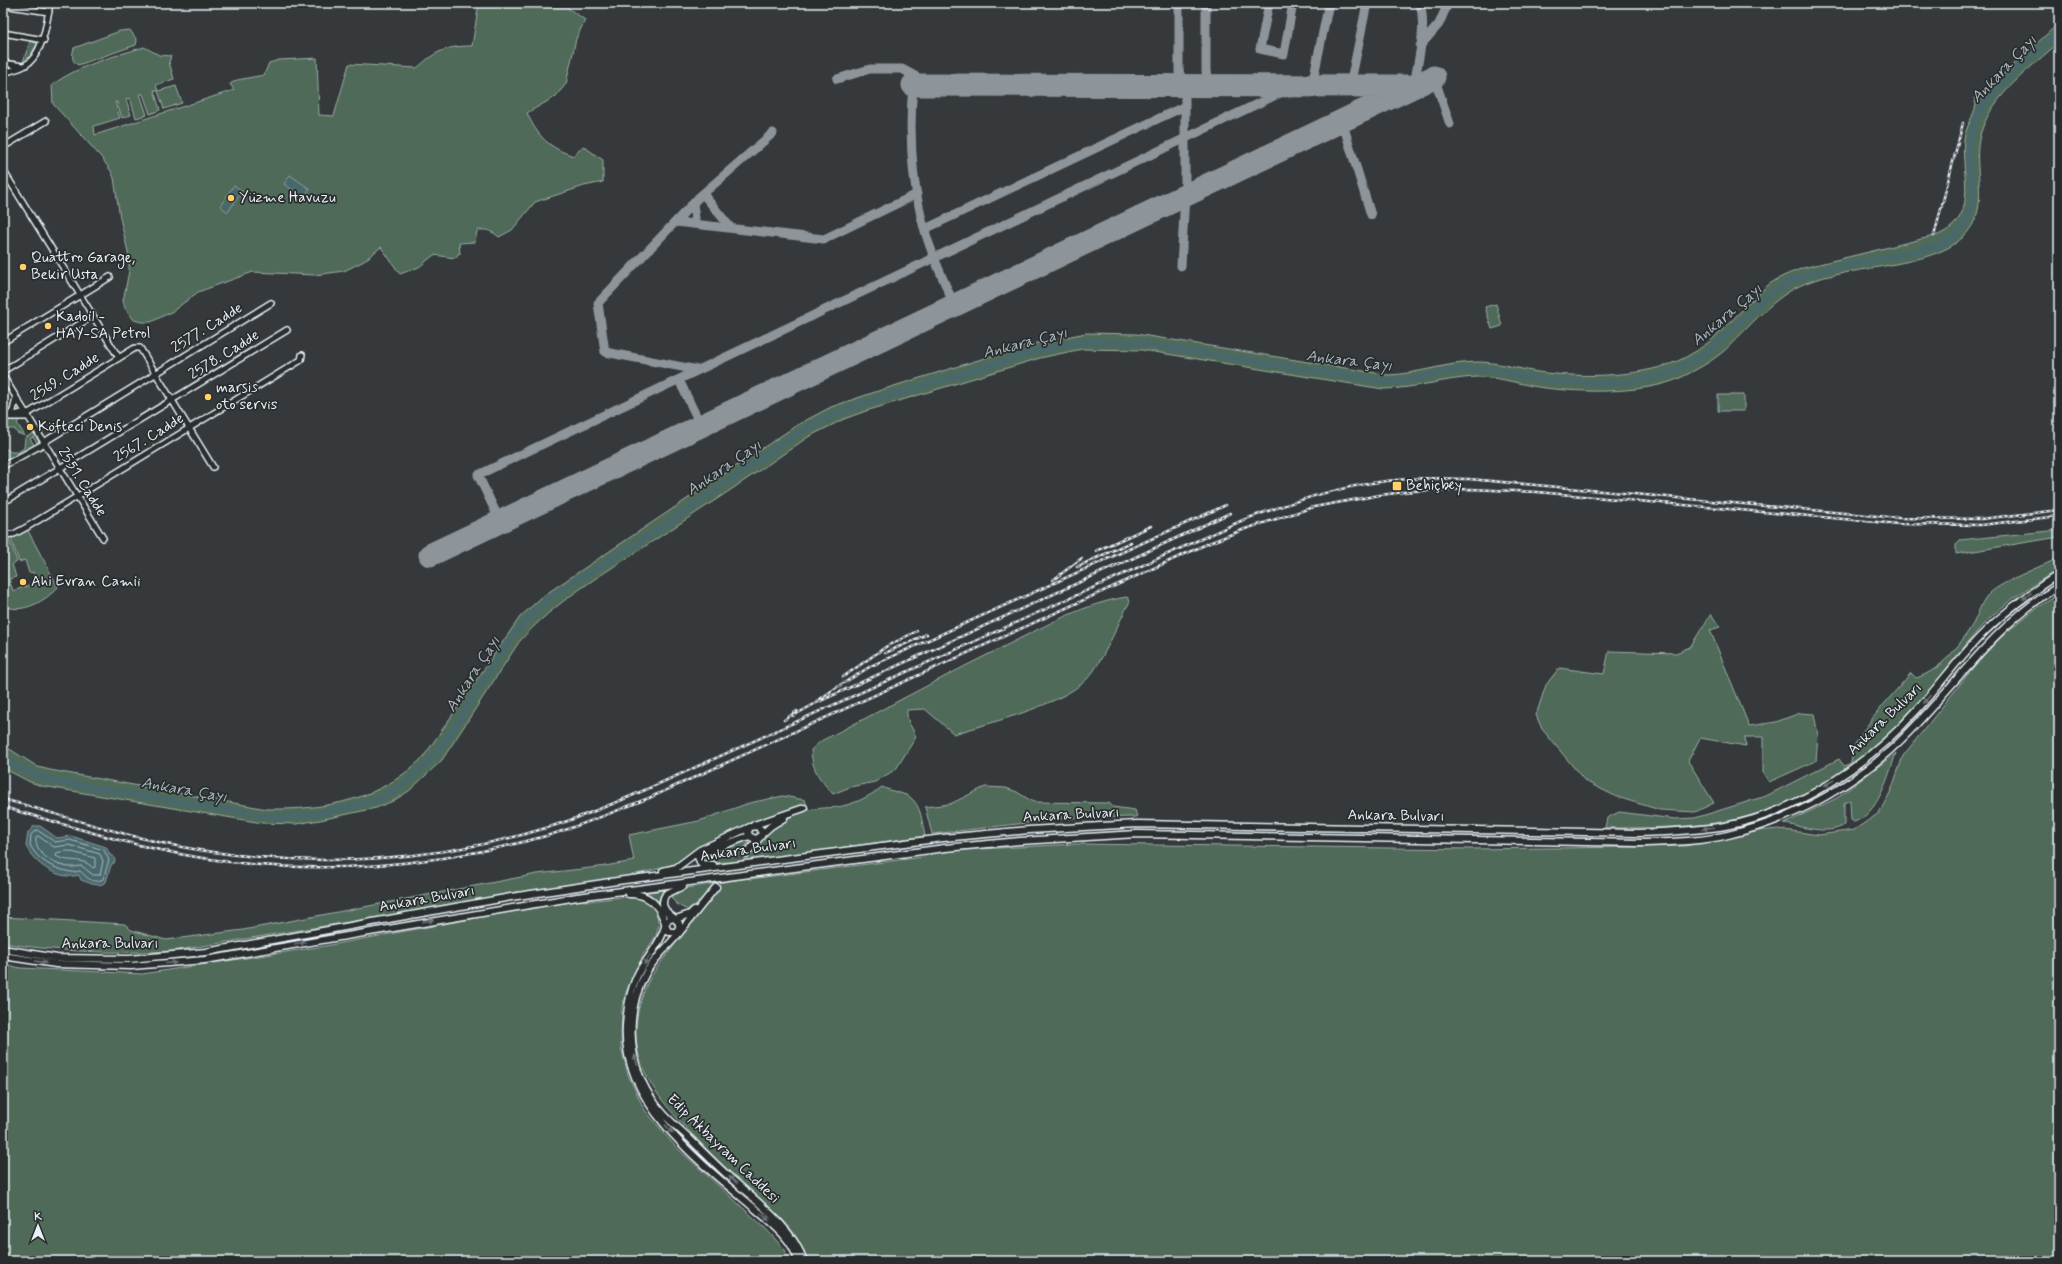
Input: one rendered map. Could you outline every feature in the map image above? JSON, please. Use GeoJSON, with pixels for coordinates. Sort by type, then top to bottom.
{"type":"FeatureCollection","features":[{"type":"Feature","properties":{"kind":"main road","name":"Ankara Bulvarı"},"geometry":{"type":"LineString","coordinates":[[3,949],[65,958],[129,959],[206,952],[511,897],[616,881],[943,838],[1029,830],[1137,824],[1638,833],[1682,832],[1727,826],[1766,814],[1803,798],[1857,766],[1915,712],[1974,643],[2002,615],[2036,589],[2059,574]]}},
{"type":"Feature","properties":{"kind":"main road","name":"Ankara Bulvarı"},"geometry":{"type":"LineString","coordinates":[[3,956],[56,964],[130,966],[183,962],[577,897],[945,848],[1020,840],[1137,834],[1641,843],[1702,840],[1728,835],[1807,807],[1863,774],[1910,732],[1981,650],[2009,622],[2042,596],[2059,586]]}},
{"type":"Feature","properties":{"kind":"main road"},"geometry":{"type":"LineString","coordinates":[[616,881],[676,868],[700,850],[752,826],[804,808],[776,823],[756,837],[700,854],[698,857],[699,862],[706,865],[734,865]]}},
{"type":"Feature","properties":{"kind":"main road"},"geometry":{"type":"LineString","coordinates":[[752,826],[748,832],[756,837]]}},
{"type":"Feature","properties":{"kind":"main road"},"geometry":{"type":"LineString","coordinates":[[745,854],[756,837],[760,827],[752,826]]}},
{"type":"Feature","properties":{"kind":"main road"},"geometry":{"type":"LineString","coordinates":[[577,897],[593,898],[636,893],[645,896],[658,908],[667,930],[671,932],[679,931],[679,923],[664,909],[663,900],[666,894],[681,886],[713,879]]}},
{"type":"Feature","properties":{"kind":"main road","name":"Edip Akbayram Caddesi"},"geometry":{"type":"LineString","coordinates":[[798,1261],[790,1244],[773,1224],[728,1186],[689,1150],[661,1120],[645,1100],[633,1074],[626,1047],[627,1010],[639,972],[660,938],[668,920],[675,919],[692,912],[714,887],[646,972],[635,1004],[631,1032],[636,1062],[641,1079],[650,1097],[666,1116],[719,1167],[773,1214],[796,1242],[804,1261]]}},
{"type":"Feature","properties":{"kind":"street"},"geometry":{"type":"LineString","coordinates":[[3,73],[24,66],[30,61],[44,40],[50,3]]}},
{"type":"Feature","properties":{"kind":"street"},"geometry":{"type":"LineString","coordinates":[[3,5],[49,12]]}},
{"type":"Feature","properties":{"kind":"street"},"geometry":{"type":"LineString","coordinates":[[3,34],[44,40]]}},
{"type":"Feature","properties":{"kind":"street"},"geometry":{"type":"LineString","coordinates":[[3,63],[24,66]]}},
{"type":"Feature","properties":{"kind":"street"},"geometry":{"type":"LineString","coordinates":[[3,147],[46,121]]}},
{"type":"Feature","properties":{"kind":"street"},"geometry":{"type":"LineString","coordinates":[[3,170],[119,358]]}},
{"type":"Feature","properties":{"kind":"street"},"geometry":{"type":"LineString","coordinates":[[3,342],[110,276]]}},
{"type":"Feature","properties":{"kind":"street","name":"2577. Cadde"},"geometry":{"type":"LineString","coordinates":[[3,466],[271,304]]}},
{"type":"Feature","properties":{"kind":"street"},"geometry":{"type":"LineString","coordinates":[[3,370],[93,316]]}},
{"type":"Feature","properties":{"kind":"street","name":"2578. Cadde"},"geometry":{"type":"LineString","coordinates":[[9,499],[287,330]]}},
{"type":"Feature","properties":{"kind":"street","name":"2569. Cadde"},"geometry":{"type":"LineString","coordinates":[[6,417],[27,415],[134,348],[140,348],[214,468]]}},
{"type":"Feature","properties":{"kind":"street","name":"2567. Cadde"},"geometry":{"type":"LineString","coordinates":[[3,535],[14,534],[27,527],[301,360],[302,355]]}},
{"type":"Feature","properties":{"kind":"street","name":"2551. Cadde"},"geometry":{"type":"LineString","coordinates":[[3,376],[103,538]]}},
{"type":"Feature","properties":{"kind":"street"},"geometry":{"type":"LineString","coordinates":[[6,417],[13,410],[16,397]]}},
{"type":"Feature","properties":{"kind":"green space"},"geometry":{"type":"Polygon","coordinates":[[[479,3],[561,3],[585,20],[576,39],[566,84],[555,97],[527,113],[535,129],[551,145],[574,156],[583,146],[603,160],[603,182],[584,186],[535,202],[512,230],[499,237],[488,231],[477,231],[475,242],[459,243],[460,254],[459,253],[455,258],[434,255],[419,267],[400,274],[381,247],[364,261],[344,271],[315,275],[253,272],[198,292],[173,311],[151,322],[141,322],[134,320],[125,308],[123,301],[129,271],[129,256],[120,218],[114,178],[101,157],[53,104],[52,85],[73,72],[85,67],[144,47],[159,55],[171,56],[169,62],[174,79],[156,85],[158,91],[154,90],[160,110],[150,114],[143,94],[140,94],[147,115],[136,118],[130,98],[126,99],[131,115],[122,118],[117,102],[115,102],[120,118],[94,126],[95,135],[234,90],[230,84],[237,80],[264,75],[269,63],[279,60],[317,58],[319,115],[334,116],[349,64],[417,68],[430,57],[448,48],[472,46],[479,3]]]}},
{"type":"Feature","properties":{"kind":"green space"},"geometry":{"type":"Polygon","coordinates":[[[2059,23],[2059,42],[2014,82],[1994,106],[1987,118],[1981,132],[1978,146],[1979,200],[1977,213],[1972,226],[1962,238],[1948,248],[1910,261],[1823,277],[1806,283],[1794,289],[1772,304],[1719,355],[1703,366],[1665,384],[1627,390],[1587,391],[1532,386],[1498,379],[1477,377],[1453,379],[1395,389],[1383,389],[1142,350],[1082,349],[1040,358],[844,419],[808,437],[708,505],[596,578],[563,601],[533,627],[519,642],[442,760],[409,791],[393,801],[376,808],[296,824],[262,823],[42,786],[30,782],[3,768],[3,745],[38,767],[50,770],[267,809],[289,809],[332,804],[371,792],[390,783],[408,771],[424,756],[520,617],[543,596],[797,425],[831,407],[1027,345],[1086,333],[1136,334],[1388,375],[1411,373],[1455,364],[1478,362],[1500,364],[1538,372],[1574,375],[1614,375],[1633,373],[1670,364],[1686,357],[1708,343],[1766,287],[1783,276],[1803,268],[1938,235],[1951,227],[1960,217],[1964,206],[1966,193],[1963,152],[1964,139],[1976,105],[1974,98],[1979,95],[1983,97],[1998,79],[2059,23]]]}},
{"type":"Feature","properties":{"kind":"green space"},"geometry":{"type":"Polygon","coordinates":[[[130,30],[137,40],[136,45],[78,65],[74,62],[74,48],[120,31],[130,30]]]}},
{"type":"Feature","properties":{"kind":"green space"},"geometry":{"type":"Polygon","coordinates":[[[30,41],[38,43],[26,63],[23,62],[30,41]]]}},
{"type":"Feature","properties":{"kind":"green space"},"geometry":{"type":"Polygon","coordinates":[[[176,86],[182,103],[164,109],[158,91],[176,86]]]}},
{"type":"Feature","properties":{"kind":"green space"},"geometry":{"type":"Polygon","coordinates":[[[1496,304],[1502,326],[1492,329],[1485,307],[1496,304]]]}},
{"type":"Feature","properties":{"kind":"green space"},"geometry":{"type":"Polygon","coordinates":[[[1718,395],[1744,395],[1744,411],[1718,411],[1718,395]]]}},
{"type":"Feature","properties":{"kind":"green space"},"geometry":{"type":"Polygon","coordinates":[[[21,419],[17,423],[25,436],[17,433],[15,429],[6,429],[6,420],[21,419]]]}},
{"type":"Feature","properties":{"kind":"green space"},"geometry":{"type":"Polygon","coordinates":[[[34,433],[39,441],[37,443],[33,437],[30,439],[35,446],[19,455],[18,452],[24,448],[25,438],[34,433]]]}},
{"type":"Feature","properties":{"kind":"green space"},"geometry":{"type":"Polygon","coordinates":[[[3,447],[11,452],[16,452],[18,456],[3,463],[3,447]]]}},
{"type":"Feature","properties":{"kind":"green space"},"geometry":{"type":"Polygon","coordinates":[[[27,529],[58,587],[47,597],[33,605],[18,609],[10,608],[3,605],[3,539],[9,539],[17,562],[12,564],[16,577],[9,579],[13,591],[36,583],[33,572],[29,573],[25,560],[19,562],[11,539],[27,529]]]}},
{"type":"Feature","properties":{"kind":"green space"},"geometry":{"type":"Polygon","coordinates":[[[2059,530],[2059,537],[1956,554],[1956,545],[1960,540],[2059,530]]]}},
{"type":"Feature","properties":{"kind":"green space"},"geometry":{"type":"Polygon","coordinates":[[[2059,558],[2059,569],[2028,588],[1992,616],[1926,694],[1881,740],[1841,772],[1818,786],[1770,809],[1746,817],[1722,822],[1678,827],[1605,828],[1607,818],[1619,812],[1675,819],[1695,818],[1766,796],[1839,759],[1844,766],[1851,763],[1853,749],[1858,739],[1880,709],[1911,673],[1916,678],[1925,674],[1942,663],[1956,649],[1973,624],[1986,597],[2009,581],[2059,558]]]}},
{"type":"Feature","properties":{"kind":"green space"},"geometry":{"type":"Polygon","coordinates":[[[2059,594],[2059,1261],[807,1261],[803,1249],[791,1229],[775,1212],[726,1169],[677,1118],[651,1084],[642,1066],[637,1047],[636,1027],[639,1006],[648,982],[656,969],[718,887],[713,887],[690,911],[677,904],[671,896],[670,893],[681,889],[747,878],[750,879],[923,857],[928,854],[977,848],[1077,844],[1469,849],[1638,847],[1685,846],[1758,831],[1778,829],[1819,835],[1854,830],[1879,813],[1891,791],[1903,756],[1992,644],[2034,610],[2059,594]]]}},
{"type":"Feature","properties":{"kind":"green space"},"geometry":{"type":"Polygon","coordinates":[[[1127,597],[1130,601],[1108,647],[1098,664],[1093,672],[1082,683],[1067,694],[1049,703],[1008,718],[954,734],[925,709],[907,710],[908,721],[916,737],[896,769],[875,782],[850,787],[833,794],[824,784],[815,769],[811,750],[821,741],[1053,622],[1082,609],[1127,597]]]}},
{"type":"Feature","properties":{"kind":"green space"},"geometry":{"type":"Polygon","coordinates":[[[1711,614],[1720,627],[1710,630],[1749,726],[1776,722],[1800,713],[1814,714],[1818,735],[1816,761],[1769,782],[1763,773],[1763,737],[1745,737],[1746,746],[1700,738],[1688,761],[1714,803],[1695,812],[1660,810],[1617,797],[1585,781],[1542,729],[1536,715],[1546,685],[1559,668],[1604,674],[1609,651],[1676,653],[1690,647],[1711,614]]]}},
{"type":"Feature","properties":{"kind":"green space"},"geometry":{"type":"Polygon","coordinates":[[[1896,753],[1886,782],[1876,803],[1862,818],[1854,822],[1851,820],[1850,800],[1844,803],[1844,825],[1838,828],[1823,830],[1784,824],[1837,798],[1896,753]]]}},
{"type":"Feature","properties":{"kind":"green space"},"geometry":{"type":"Polygon","coordinates":[[[882,787],[906,795],[915,802],[922,818],[925,836],[745,861],[710,863],[704,857],[747,839],[749,841],[741,853],[749,854],[780,823],[795,814],[808,810],[838,807],[850,804],[867,797],[882,787]]]}},
{"type":"Feature","properties":{"kind":"green space"},"geometry":{"type":"Polygon","coordinates":[[[985,787],[1006,788],[1017,792],[1033,802],[1109,803],[1113,807],[1135,810],[1137,817],[1069,818],[932,834],[925,807],[950,804],[985,787]]]}},
{"type":"Feature","properties":{"kind":"green space"},"geometry":{"type":"Polygon","coordinates":[[[783,796],[805,800],[807,805],[756,821],[719,837],[673,865],[629,876],[172,951],[88,952],[3,943],[3,917],[125,924],[131,930],[166,940],[243,930],[537,874],[599,867],[634,861],[629,835],[699,821],[749,803],[783,796]]]}},
{"type":"Feature","properties":{"kind":"green space"},"geometry":{"type":"Polygon","coordinates":[[[667,890],[661,899],[669,916],[665,921],[657,904],[647,895],[642,893],[667,890]]]}},
{"type":"Feature","properties":{"kind":"green space"},"geometry":{"type":"Polygon","coordinates":[[[622,897],[644,899],[655,907],[659,925],[656,936],[643,955],[627,990],[622,1007],[621,1047],[628,1075],[644,1109],[675,1146],[766,1229],[785,1250],[789,1261],[3,1261],[3,964],[20,968],[142,974],[325,946],[574,900],[589,901],[622,897]]]}},
{"type":"Feature","properties":{"kind":"water","name":"Yüzme Havuzu"},"geometry":{"type":"Polygon","coordinates":[[[290,175],[310,189],[304,198],[284,184],[290,175]]]}},
{"type":"Feature","properties":{"kind":"water","name":"Yüzme Havuzu"},"geometry":{"type":"Polygon","coordinates":[[[234,185],[242,191],[228,212],[220,206],[234,185]]]}},
{"type":"Feature","properties":{"kind":"water"},"geometry":{"type":"Polygon","coordinates":[[[34,826],[40,826],[57,838],[71,836],[106,847],[110,855],[114,857],[115,862],[111,865],[106,882],[100,885],[81,880],[79,875],[63,876],[48,870],[41,865],[26,846],[28,833],[34,826]]]}},
{"type":"Feature","properties":{"kind":"waterway","name":"Ankara Çayı"},"geometry":{"type":"LineString","coordinates":[[3,759],[38,776],[55,781],[265,816],[292,817],[309,815],[365,804],[376,800],[407,781],[430,760],[449,735],[519,628],[541,606],[564,588],[638,543],[795,435],[820,421],[856,406],[1043,349],[1088,341],[1140,343],[1387,382],[1405,381],[1454,370],[1475,369],[1493,370],[1550,381],[1616,383],[1652,378],[1674,371],[1704,355],[1767,296],[1791,281],[1828,269],[1937,247],[1952,238],[1964,224],[1973,198],[1968,152],[1971,135],[1978,114],[1993,93],[2059,31]]}},
{"type":"Feature","properties":{"kind":"waterway"},"geometry":{"type":"LineString","coordinates":[[1977,97],[1981,109]]}},
{"type":"Feature","properties":{"kind":"taxiway"},"geometry":{"type":"LineString","coordinates":[[1179,3],[1179,72],[1185,85],[1185,195],[1181,266]]}},
{"type":"Feature","properties":{"kind":"taxiway"},"geometry":{"type":"LineString","coordinates":[[1206,3],[1206,71],[1208,85]]}},
{"type":"Feature","properties":{"kind":"taxiway"},"geometry":{"type":"LineString","coordinates":[[1269,3],[1260,49],[1284,54],[1293,3]]}},
{"type":"Feature","properties":{"kind":"taxiway"},"geometry":{"type":"LineString","coordinates":[[1312,85],[1329,3]]}},
{"type":"Feature","properties":{"kind":"taxiway"},"geometry":{"type":"LineString","coordinates":[[1350,86],[1367,3]]}},
{"type":"Feature","properties":{"kind":"taxiway"},"geometry":{"type":"LineString","coordinates":[[1414,86],[1420,55],[1423,24],[1420,3]]}},
{"type":"Feature","properties":{"kind":"taxiway"},"geometry":{"type":"LineString","coordinates":[[1420,46],[1439,24],[1448,3]]}},
{"type":"Feature","properties":{"kind":"taxiway"},"geometry":{"type":"LineString","coordinates":[[837,79],[870,69],[902,69],[915,76],[916,85]]}},
{"type":"Feature","properties":{"kind":"taxiway"},"geometry":{"type":"LineString","coordinates":[[1434,77],[1450,124]]}},
{"type":"Feature","properties":{"kind":"taxiway"},"geometry":{"type":"LineString","coordinates":[[913,85],[911,134],[915,184],[927,239],[954,305]]}},
{"type":"Feature","properties":{"kind":"taxiway"},"geometry":{"type":"LineString","coordinates":[[500,521],[478,475],[1297,85]]}},
{"type":"Feature","properties":{"kind":"taxiway"},"geometry":{"type":"LineString","coordinates":[[925,229],[1185,106]]}},
{"type":"Feature","properties":{"kind":"taxiway"},"geometry":{"type":"LineString","coordinates":[[1342,121],[1371,215]]}},
{"type":"Feature","properties":{"kind":"taxiway"},"geometry":{"type":"LineString","coordinates":[[698,370],[605,352],[598,303],[698,198],[773,133]]}},
{"type":"Feature","properties":{"kind":"taxiway"},"geometry":{"type":"LineString","coordinates":[[703,194],[731,228]]}},
{"type":"Feature","properties":{"kind":"taxiway"},"geometry":{"type":"LineString","coordinates":[[676,222],[824,239],[917,194]]}},
{"type":"Feature","properties":{"kind":"taxiway"},"geometry":{"type":"LineString","coordinates":[[693,204],[695,218]]}},
{"type":"Feature","properties":{"kind":"taxiway"},"geometry":{"type":"LineString","coordinates":[[679,380],[701,426]]}},
{"type":"Feature","properties":{"kind":"runway"},"geometry":{"type":"LineString","coordinates":[[430,555],[1434,77]]}},
{"type":"Feature","properties":{"kind":"runway"},"geometry":{"type":"LineString","coordinates":[[913,85],[1409,86]]}},
{"type":"Feature","properties":{"kind":"tunnel"},"geometry":{"type":"LineString","coordinates":[[713,887],[743,854]]}},
{"type":"Feature","properties":{"kind":"railway"},"geometry":{"type":"LineString","coordinates":[[1934,236],[1963,123]]}},
{"type":"Feature","properties":{"kind":"railway"},"geometry":{"type":"LineString","coordinates":[[3,799],[149,840],[199,850],[242,856],[330,860],[374,858],[418,855],[504,839],[571,820],[633,795],[1243,520],[1324,493],[1387,481],[1424,478],[1469,479],[1899,518],[1981,519],[2059,510]]}},
{"type":"Feature","properties":{"kind":"railway"},"geometry":{"type":"LineString","coordinates":[[3,807],[99,835],[147,847],[196,857],[284,867],[372,866],[416,862],[503,847],[559,832],[649,798],[1209,543],[1245,529],[1314,507],[1380,495],[1413,491],[1471,489],[1537,492],[1899,524],[1981,525],[2059,516]]}},
{"type":"Feature","properties":{"kind":"railway"},"geometry":{"type":"LineString","coordinates":[[839,686],[871,666],[1226,505]]}},
{"type":"Feature","properties":{"kind":"railway"},"geometry":{"type":"LineString","coordinates":[[1112,568],[1230,513]]}},
{"type":"Feature","properties":{"kind":"railway"},"geometry":{"type":"LineString","coordinates":[[1096,551],[1151,526]]}},
{"type":"Feature","properties":{"kind":"railway"},"geometry":{"type":"LineString","coordinates":[[1077,567],[1131,542]]}},
{"type":"Feature","properties":{"kind":"railway"},"geometry":{"type":"LineString","coordinates":[[1053,580],[1082,558]]}},
{"type":"Feature","properties":{"kind":"railway"},"geometry":{"type":"LineString","coordinates":[[793,716],[816,703],[1117,565]]}},
{"type":"Feature","properties":{"kind":"railway"},"geometry":{"type":"LineString","coordinates":[[843,677],[887,646],[917,631]]}},
{"type":"Feature","properties":{"kind":"railway"},"geometry":{"type":"LineString","coordinates":[[885,653],[927,634]]}},
{"type":"Feature","properties":{"kind":"railway"},"geometry":{"type":"LineString","coordinates":[[817,701],[843,683]]}},
{"type":"Feature","properties":{"kind":"railway"},"geometry":{"type":"LineString","coordinates":[[784,720],[797,711]]}},
{"type":"Feature","properties":{"kind":"place","name":"Yüzme Havuzu"},"geometry":{"type":"Point","coordinates":[231,198]}},
{"type":"Feature","properties":{"kind":"place","name":"Quattro Garage, Bekir Usta"},"geometry":{"type":"Point","coordinates":[23,267]}},
{"type":"Feature","properties":{"kind":"place","name":"Kadoil - HAY-SA Petrol"},"geometry":{"type":"Point","coordinates":[48,326]}},
{"type":"Feature","properties":{"kind":"place","name":"marsis oto servis"},"geometry":{"type":"Point","coordinates":[208,397]}},
{"type":"Feature","properties":{"kind":"place","name":"Köfteci Denis"},"geometry":{"type":"Point","coordinates":[30,427]}},
{"type":"Feature","properties":{"kind":"place","name":"Behiçbey"},"geometry":{"type":"Point","coordinates":[1397,486]}},
{"type":"Feature","properties":{"kind":"place","name":"Ahi Evran Camii"},"geometry":{"type":"Point","coordinates":[23,582]}}]}
